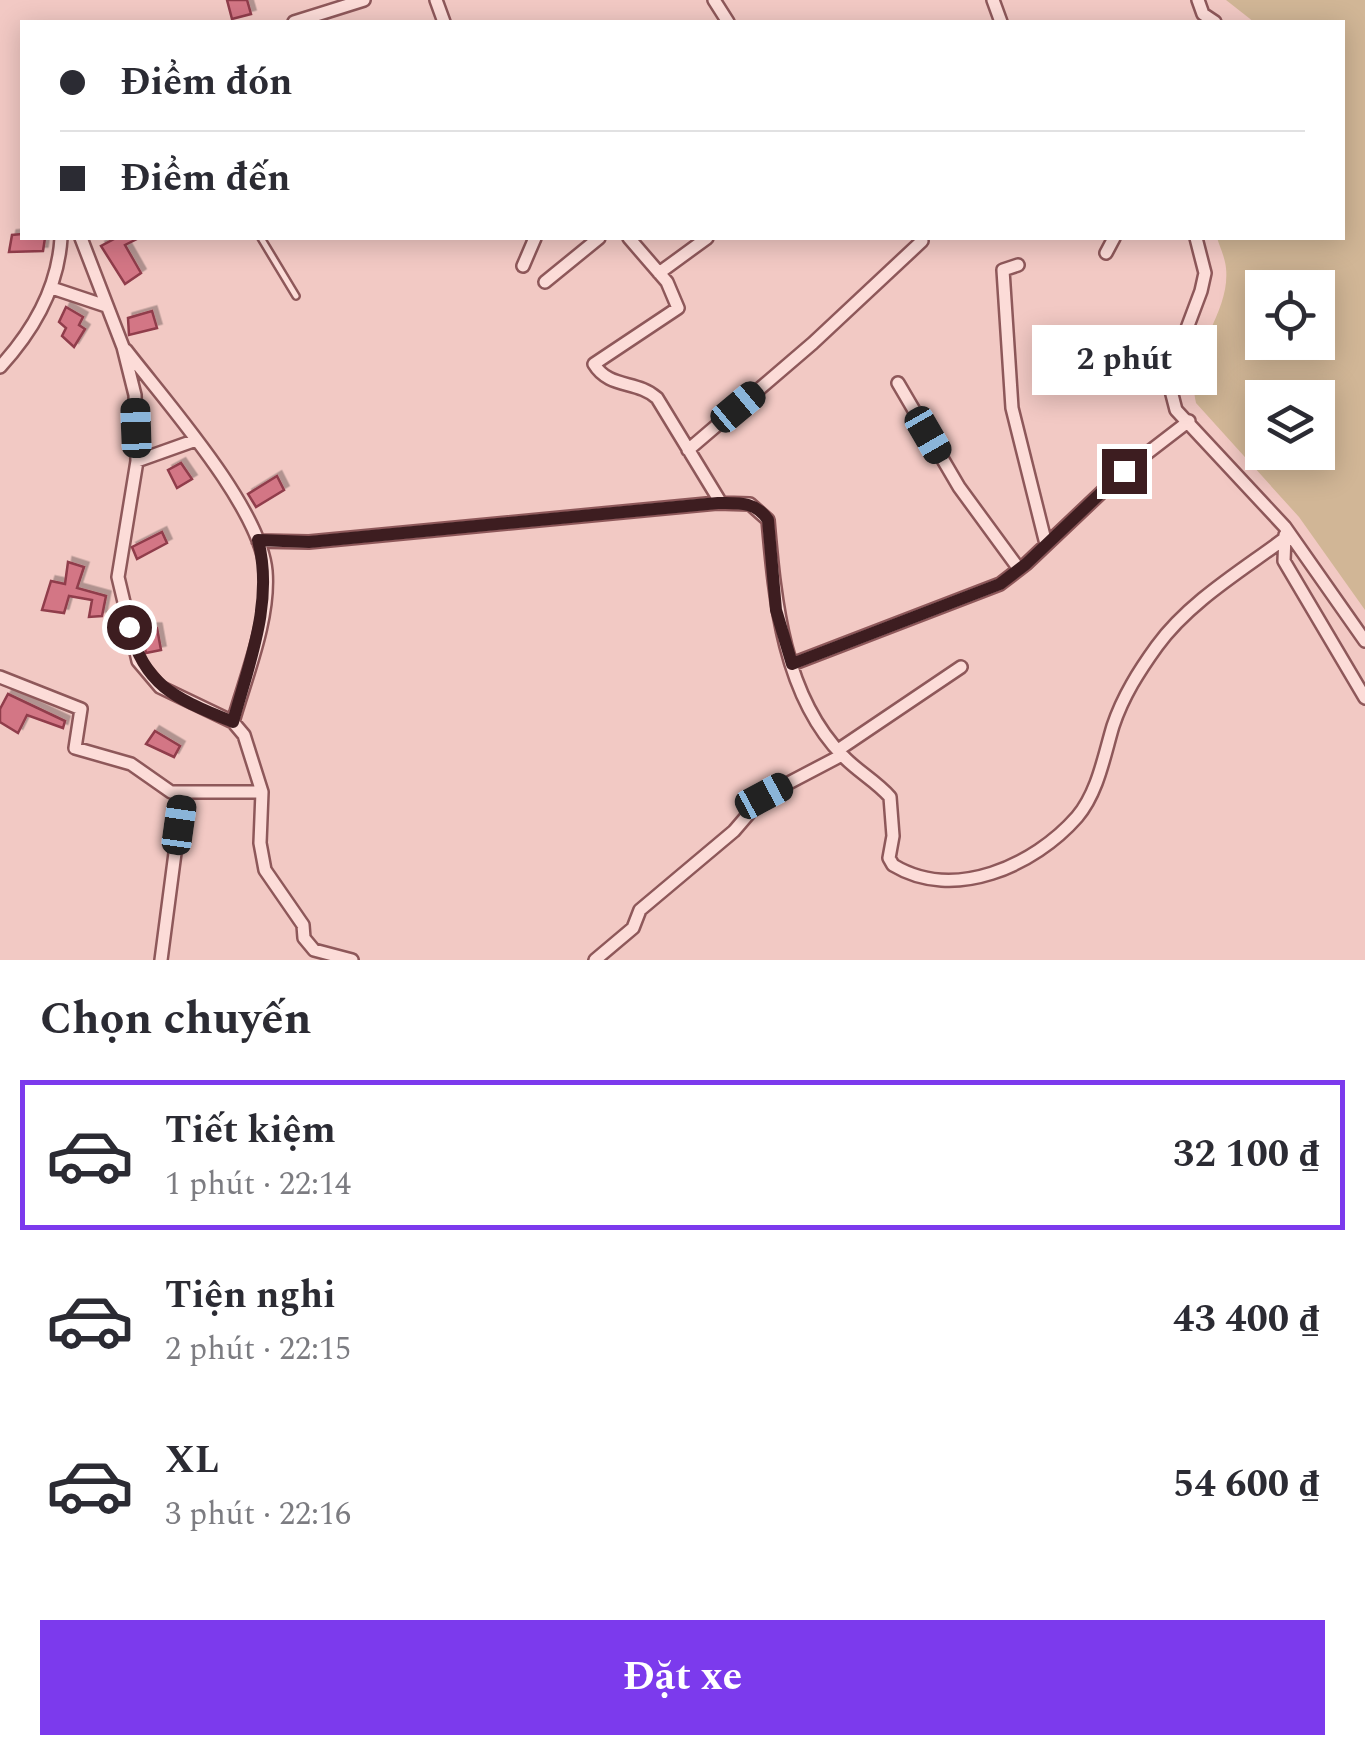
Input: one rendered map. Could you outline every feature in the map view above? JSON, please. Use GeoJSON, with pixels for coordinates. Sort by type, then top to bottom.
{"type":"FeatureCollection","features":[{"type":"Feature","properties":{"kind":"street"},"geometry":{"type":"LineString","coordinates":[[300,20],[364,0]]}},
{"type":"Feature","properties":{"kind":"street"},"geometry":{"type":"LineString","coordinates":[[1198,0],[1203,14],[1212,20]]}},
{"type":"Feature","properties":{"kind":"street"},"geometry":{"type":"LineString","coordinates":[[0,367],[42,310],[59,273],[61,240]]}},
{"type":"Feature","properties":{"kind":"street"},"geometry":{"type":"LineString","coordinates":[[82,240],[123,347],[135,395],[137,462],[118,577],[138,661],[160,687],[233,722],[254,758],[262,792],[260,843],[265,870],[302,925],[308,943],[328,956],[352,960]]}},
{"type":"Feature","properties":{"kind":"street"},"geometry":{"type":"LineString","coordinates":[[523,266],[534,240]]}},
{"type":"Feature","properties":{"kind":"street"},"geometry":{"type":"LineString","coordinates":[[545,282],[596,240]]}},
{"type":"Feature","properties":{"kind":"street"},"geometry":{"type":"LineString","coordinates":[[631,240],[659,272],[678,300],[678,308],[594,364],[608,380],[650,392],[721,503]]}},
{"type":"Feature","properties":{"kind":"street"},"geometry":{"type":"LineString","coordinates":[[659,272],[704,240]]}},
{"type":"Feature","properties":{"kind":"street"},"geometry":{"type":"LineString","coordinates":[[688,450],[813,343],[922,240]]}},
{"type":"Feature","properties":{"kind":"street"},"geometry":{"type":"LineString","coordinates":[[1106,253],[1113,240]]}},
{"type":"Feature","properties":{"kind":"street"},"geometry":{"type":"LineString","coordinates":[[1197,240],[1205,273],[1168,379],[1176,410],[1284,533],[1365,641]]}},
{"type":"Feature","properties":{"kind":"street"},"geometry":{"type":"LineString","coordinates":[[1018,265],[1003,270],[1012,408],[1046,544]]}},
{"type":"Feature","properties":{"kind":"street"},"geometry":{"type":"LineString","coordinates":[[52,288],[106,306]]}},
{"type":"Feature","properties":{"kind":"street"},"geometry":{"type":"LineString","coordinates":[[123,347],[196,440],[258,540],[266,572],[259,627],[233,722]]}},
{"type":"Feature","properties":{"kind":"street"},"geometry":{"type":"LineString","coordinates":[[898,383],[959,487],[1020,569]]}},
{"type":"Feature","properties":{"kind":"street"},"geometry":{"type":"LineString","coordinates":[[792,664],[962,602],[1020,569],[1124,471],[1189,422]]}},
{"type":"Feature","properties":{"kind":"street"},"geometry":{"type":"LineString","coordinates":[[137,462],[196,440]]}},
{"type":"Feature","properties":{"kind":"street"},"geometry":{"type":"LineString","coordinates":[[258,540],[309,542],[721,503],[750,504],[762,510],[768,520],[776,610],[810,708],[840,753],[890,797],[893,836],[888,858],[893,866],[944,880],[1001,873],[1077,816],[1100,774],[1128,688],[1159,642],[1195,605],[1284,533]]}},
{"type":"Feature","properties":{"kind":"street"},"geometry":{"type":"LineString","coordinates":[[1284,533],[1284,561],[1365,698]]}},
{"type":"Feature","properties":{"kind":"street"},"geometry":{"type":"LineString","coordinates":[[595,960],[632,928],[640,910],[734,831],[764,796],[840,753],[961,667]]}},
{"type":"Feature","properties":{"kind":"street"},"geometry":{"type":"LineString","coordinates":[[0,677],[81,709],[75,748],[132,764],[171,792],[262,792]]}},
{"type":"Feature","properties":{"kind":"street"},"geometry":{"type":"LineString","coordinates":[[161,960],[184,792]]}},
{"type":"Feature","properties":{"kind":"street"},"geometry":{"type":"LineString","coordinates":[[300,960],[308,943]]}},
{"type":"Feature","properties":{"kind":"lane"},"geometry":{"type":"LineString","coordinates":[[263,240],[296,296]]}},
{"type":"Feature","properties":{"kind":"shaded area"},"geometry":{"type":"Polygon","coordinates":[[[1226,0],[1365,0],[1365,610],[1299,517],[1257,470],[1335,470],[1335,380],[1245,380],[1245,457],[1196,403],[1196,367],[1226,285],[1218,240],[1345,240],[1345,20],[1251,20],[1226,0]]]}},
{"type":"Feature","properties":{"kind":"building"},"geometry":{"type":"Polygon","coordinates":[[[227,0],[247,0],[251,14],[232,19],[227,0]]]}},
{"type":"Feature","properties":{"kind":"building"},"geometry":{"type":"Polygon","coordinates":[[[20,234],[20,240],[45,240],[43,251],[9,252],[12,235],[20,234]]]}},
{"type":"Feature","properties":{"kind":"building"},"geometry":{"type":"Polygon","coordinates":[[[112,240],[135,240],[125,245],[141,273],[125,284],[101,246],[112,240]]]}},
{"type":"Feature","properties":{"kind":"building"},"geometry":{"type":"Polygon","coordinates":[[[66,307],[83,317],[79,325],[85,329],[74,347],[62,336],[66,328],[59,322],[66,307]]]}},
{"type":"Feature","properties":{"kind":"building"},"geometry":{"type":"Polygon","coordinates":[[[152,311],[157,328],[129,335],[128,318],[152,311]]]}},
{"type":"Feature","properties":{"kind":"building"},"geometry":{"type":"Polygon","coordinates":[[[181,463],[192,479],[177,488],[168,470],[181,463]]]}},
{"type":"Feature","properties":{"kind":"building"},"geometry":{"type":"Polygon","coordinates":[[[277,476],[284,490],[256,507],[248,494],[277,476]]]}},
{"type":"Feature","properties":{"kind":"building"},"geometry":{"type":"Polygon","coordinates":[[[162,532],[167,543],[137,559],[132,547],[162,532]]]}},
{"type":"Feature","properties":{"kind":"building"},"geometry":{"type":"Polygon","coordinates":[[[68,562],[84,567],[77,588],[106,596],[102,616],[89,617],[92,600],[69,596],[64,613],[42,610],[51,581],[65,584],[68,562]]]}},
{"type":"Feature","properties":{"kind":"building"},"geometry":{"type":"Polygon","coordinates":[[[140,628],[157,628],[161,650],[146,653],[140,628]]]}},
{"type":"Feature","properties":{"kind":"building"},"geometry":{"type":"Polygon","coordinates":[[[8,694],[65,721],[63,728],[27,715],[18,733],[0,722],[0,709],[8,694]]]}},
{"type":"Feature","properties":{"kind":"building"},"geometry":{"type":"Polygon","coordinates":[[[155,731],[180,746],[174,757],[146,744],[155,731]]]}},
{"type":"Feature","properties":{"kind":"route"},"geometry":{"type":"LineString","coordinates":[[129,627],[138,661],[160,687],[233,722],[259,627],[266,572],[258,540],[309,542],[718,503],[750,504],[762,510],[768,520],[776,610],[792,664],[962,602],[1000,584],[1124,471]]}}]}
